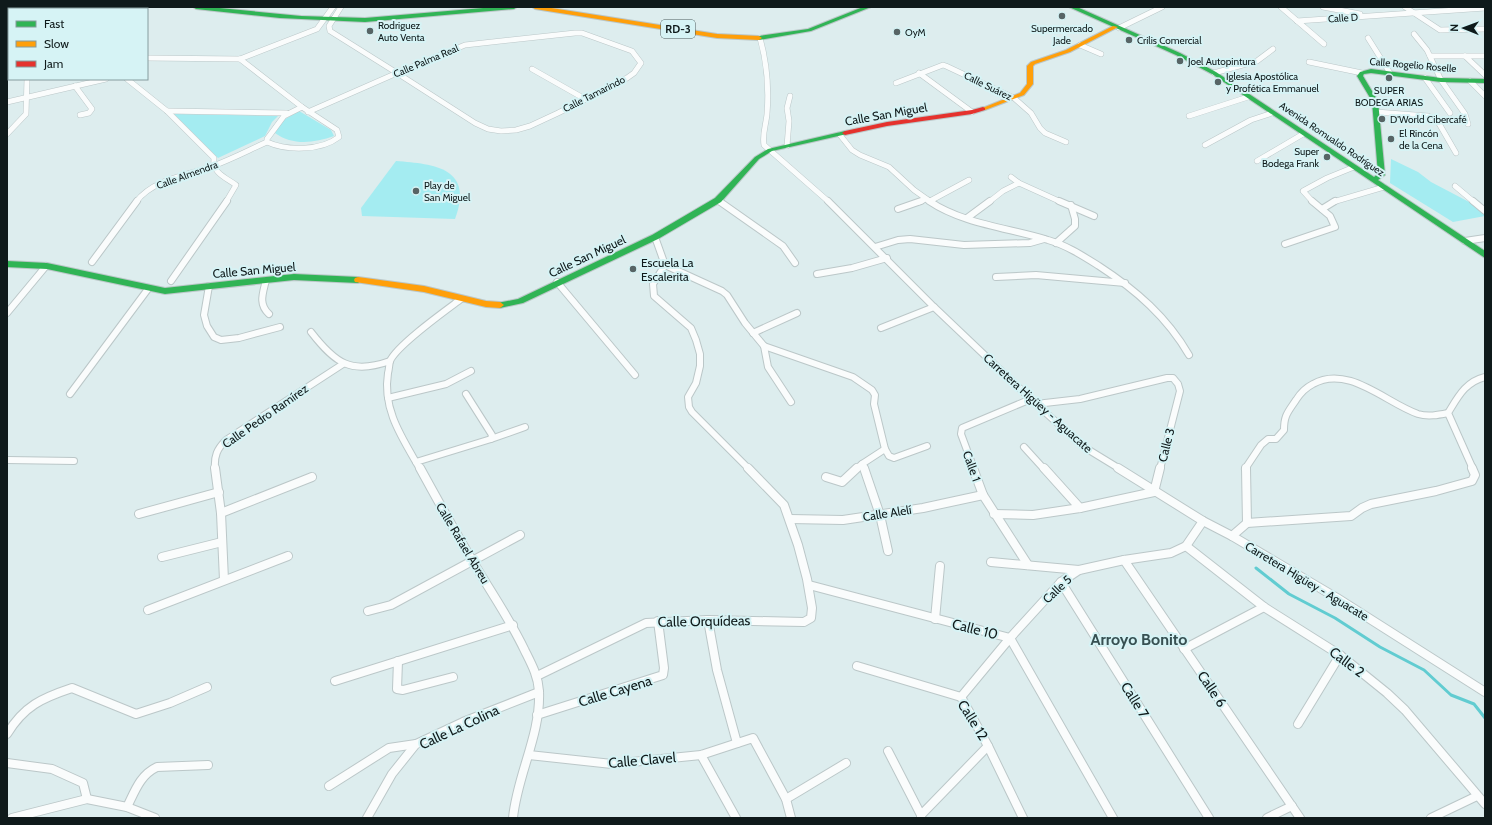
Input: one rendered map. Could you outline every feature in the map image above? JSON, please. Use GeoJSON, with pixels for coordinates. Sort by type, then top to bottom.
{"type":"FeatureCollection","features":[{"type":"Feature","properties":{"kind":"main road"},"geometry":{"type":"LineString","coordinates":[[196,7],[329,20],[365,20],[514,7]]}},
{"type":"Feature","properties":{"kind":"main road"},"geometry":{"type":"LineString","coordinates":[[248,7],[329,20],[462,7]]}},
{"type":"Feature","properties":{"kind":"main road","name":"RD-3"},"geometry":{"type":"LineString","coordinates":[[535,7],[717,36],[760,38],[809,30],[868,7]]}},
{"type":"Feature","properties":{"kind":"main road","name":"RD-3"},"geometry":{"type":"LineString","coordinates":[[572,7],[716,30],[745,32],[772,31],[802,25],[850,7]]}},
{"type":"Feature","properties":{"kind":"main road","name":"Avenida Romualdo Rodríguez"},"geometry":{"type":"LineString","coordinates":[[1072,8],[1178,54],[1214,73],[1303,134],[1465,240],[1485,255]]}},
{"type":"Feature","properties":{"kind":"main road","name":"Calle San Miguel"},"geometry":{"type":"LineString","coordinates":[[7,264],[46,266],[83,273],[148,289],[165,291],[294,277],[369,281],[424,289],[486,304],[503,305],[520,301],[557,282],[655,237],[718,200],[757,158],[770,150],[887,124],[972,112],[1014,98],[1022,94],[1030,84],[1030,66],[1033,63],[1068,51],[1117,28]]}},
{"type":"Feature","properties":{"kind":"main road","name":"Calle Rogelio Roselle"},"geometry":{"type":"LineString","coordinates":[[1374,180],[1382,175],[1376,112],[1374,98],[1360,76],[1362,73],[1371,71],[1441,80],[1485,81]]}},
{"type":"Feature","properties":{"kind":"street"},"geometry":{"type":"LineString","coordinates":[[148,58],[240,59],[312,31],[329,20],[341,7]]}},
{"type":"Feature","properties":{"kind":"street"},"geometry":{"type":"LineString","coordinates":[[1117,28],[1162,7]]}},
{"type":"Feature","properties":{"kind":"street"},"geometry":{"type":"LineString","coordinates":[[1281,7],[1324,44]]}},
{"type":"Feature","properties":{"kind":"street"},"geometry":{"type":"LineString","coordinates":[[1323,7],[1372,16]]}},
{"type":"Feature","properties":{"kind":"street"},"geometry":{"type":"LineString","coordinates":[[1405,7],[1434,28],[1444,31],[1485,29]]}},
{"type":"Feature","properties":{"kind":"street","name":"Calle D"},"geometry":{"type":"LineString","coordinates":[[1297,21],[1485,8]]}},
{"type":"Feature","properties":{"kind":"street","name":"Calle Tamarindo"},"geometry":{"type":"LineString","coordinates":[[329,20],[396,74],[483,129],[501,131],[518,130],[547,119],[627,78],[634,73],[641,63],[632,51],[575,33]]}},
{"type":"Feature","properties":{"kind":"street"},"geometry":{"type":"LineString","coordinates":[[1477,30],[1485,35]]}},
{"type":"Feature","properties":{"kind":"street","name":"Calle Palma Real"},"geometry":{"type":"LineString","coordinates":[[308,112],[459,47],[575,33]]}},
{"type":"Feature","properties":{"kind":"street"},"geometry":{"type":"LineString","coordinates":[[1414,34],[1424,45],[1441,80],[1462,109],[1468,124]]}},
{"type":"Feature","properties":{"kind":"street","name":"Carretera Higüey - Aguacate"},"geometry":{"type":"LineString","coordinates":[[760,38],[766,67],[767,111],[763,140],[764,145],[821,194],[934,307],[1034,402],[1084,447],[1202,521],[1232,536],[1338,598],[1485,692]]}},
{"type":"Feature","properties":{"kind":"street"},"geometry":{"type":"LineString","coordinates":[[1368,38],[1390,73]]}},
{"type":"Feature","properties":{"kind":"street"},"geometry":{"type":"LineString","coordinates":[[1080,45],[1101,54]]}},
{"type":"Feature","properties":{"kind":"street"},"geometry":{"type":"LineString","coordinates":[[1214,73],[1257,61],[1273,49]]}},
{"type":"Feature","properties":{"kind":"street"},"geometry":{"type":"LineString","coordinates":[[1430,56],[1485,56]]}},
{"type":"Feature","properties":{"kind":"street"},"geometry":{"type":"LineString","coordinates":[[1465,56],[1485,75]]}},
{"type":"Feature","properties":{"kind":"street"},"geometry":{"type":"LineString","coordinates":[[240,59],[308,112],[337,130],[339,137],[328,144],[316,146],[278,145],[267,142],[267,139],[278,122],[287,113]]}},
{"type":"Feature","properties":{"kind":"street"},"geometry":{"type":"LineString","coordinates":[[1309,62],[1362,73]]}},
{"type":"Feature","properties":{"kind":"street","name":"Calle Suárez"},"geometry":{"type":"LineString","coordinates":[[896,83],[919,73],[943,65],[946,66],[1014,98],[1030,113],[1045,133],[1066,142]]}},
{"type":"Feature","properties":{"kind":"street"},"geometry":{"type":"LineString","coordinates":[[532,69],[585,99]]}},
{"type":"Feature","properties":{"kind":"street"},"geometry":{"type":"LineString","coordinates":[[919,73],[972,112]]}},
{"type":"Feature","properties":{"kind":"street"},"geometry":{"type":"LineString","coordinates":[[1424,78],[1450,113]]}},
{"type":"Feature","properties":{"kind":"street"},"geometry":{"type":"LineString","coordinates":[[7,134],[26,114],[27,80]]}},
{"type":"Feature","properties":{"kind":"street"},"geometry":{"type":"LineString","coordinates":[[7,102],[102,80]]}},
{"type":"Feature","properties":{"kind":"street"},"geometry":{"type":"LineString","coordinates":[[128,80],[167,111],[214,158],[213,166],[216,171],[236,185],[235,189],[171,281]]}},
{"type":"Feature","properties":{"kind":"street"},"geometry":{"type":"LineString","coordinates":[[1470,81],[1485,96]]}},
{"type":"Feature","properties":{"kind":"street"},"geometry":{"type":"LineString","coordinates":[[75,86],[92,109],[89,112],[80,115]]}},
{"type":"Feature","properties":{"kind":"street"},"geometry":{"type":"LineString","coordinates":[[787,146],[789,121],[787,108],[790,96]]}},
{"type":"Feature","properties":{"kind":"street"},"geometry":{"type":"LineString","coordinates":[[1189,116],[1248,96]]}},
{"type":"Feature","properties":{"kind":"street"},"geometry":{"type":"LineString","coordinates":[[167,111],[287,113],[302,107]]}},
{"type":"Feature","properties":{"kind":"street"},"geometry":{"type":"LineString","coordinates":[[1376,112],[1428,116],[1435,118],[1456,153]]}},
{"type":"Feature","properties":{"kind":"street"},"geometry":{"type":"LineString","coordinates":[[1205,145],[1251,120],[1272,113]]}},
{"type":"Feature","properties":{"kind":"street"},"geometry":{"type":"LineString","coordinates":[[1257,161],[1303,134]]}},
{"type":"Feature","properties":{"kind":"street"},"geometry":{"type":"LineString","coordinates":[[840,135],[852,150],[864,157],[889,167],[914,190],[928,200],[954,214],[1044,239],[1082,255],[1126,284],[1147,301],[1181,341],[1189,355]]}},
{"type":"Feature","properties":{"kind":"street","name":"Calle Almendra"},"geometry":{"type":"LineString","coordinates":[[92,262],[139,198],[146,191],[160,184],[213,166],[267,142]]}},
{"type":"Feature","properties":{"kind":"street"},"geometry":{"type":"LineString","coordinates":[[1285,244],[1335,227],[1334,223],[1322,209],[1303,192],[1327,178],[1354,167]]}},
{"type":"Feature","properties":{"kind":"street"},"geometry":{"type":"LineString","coordinates":[[1011,177],[1019,183],[1094,216]]}},
{"type":"Feature","properties":{"kind":"street"},"geometry":{"type":"LineString","coordinates":[[898,209],[928,200],[969,180]]}},
{"type":"Feature","properties":{"kind":"street"},"geometry":{"type":"LineString","coordinates":[[967,218],[1003,191],[1019,183]]}},
{"type":"Feature","properties":{"kind":"street"},"geometry":{"type":"LineString","coordinates":[[1455,186],[1485,211]]}},
{"type":"Feature","properties":{"kind":"street"},"geometry":{"type":"LineString","coordinates":[[1322,209],[1334,201],[1384,187]]}},
{"type":"Feature","properties":{"kind":"street"},"geometry":{"type":"LineString","coordinates":[[718,200],[783,246],[795,263]]}},
{"type":"Feature","properties":{"kind":"street"},"geometry":{"type":"LineString","coordinates":[[1056,243],[1075,226],[1075,219],[1071,205]]}},
{"type":"Feature","properties":{"kind":"street"},"geometry":{"type":"LineString","coordinates":[[655,237],[664,266],[722,291],[727,295],[752,333],[764,346],[853,377],[872,390],[875,395],[874,404],[885,449],[889,456],[894,458],[927,446]]}},
{"type":"Feature","properties":{"kind":"street"},"geometry":{"type":"LineString","coordinates":[[1465,240],[1485,238]]}},
{"type":"Feature","properties":{"kind":"street"},"geometry":{"type":"LineString","coordinates":[[875,247],[898,240],[919,239],[964,245],[1030,243],[1044,239]]}},
{"type":"Feature","properties":{"kind":"street"},"geometry":{"type":"LineString","coordinates":[[818,274],[852,268],[886,258]]}},
{"type":"Feature","properties":{"kind":"street"},"geometry":{"type":"LineString","coordinates":[[7,314],[46,266]]}},
{"type":"Feature","properties":{"kind":"street"},"geometry":{"type":"LineString","coordinates":[[664,266],[654,280],[652,292],[654,296],[691,328],[700,354],[700,366],[696,383],[688,397],[689,407],[692,412],[784,505],[790,519],[809,585]]}},
{"type":"Feature","properties":{"kind":"street"},"geometry":{"type":"LineString","coordinates":[[996,277],[1036,275],[1126,284]]}},
{"type":"Feature","properties":{"kind":"street"},"geometry":{"type":"LineString","coordinates":[[266,280],[261,305],[263,310],[269,314]]}},
{"type":"Feature","properties":{"kind":"street"},"geometry":{"type":"LineString","coordinates":[[557,282],[635,375]]}},
{"type":"Feature","properties":{"kind":"street"},"geometry":{"type":"LineString","coordinates":[[209,286],[204,315],[214,337],[221,340],[239,338],[280,327]]}},
{"type":"Feature","properties":{"kind":"street"},"geometry":{"type":"LineString","coordinates":[[70,394],[148,289]]}},
{"type":"Feature","properties":{"kind":"street","name":"Calle Rafael Abreu"},"geometry":{"type":"LineString","coordinates":[[461,299],[402,346],[390,361],[386,385],[389,410],[400,434],[472,560],[513,625],[537,676],[539,692],[537,715],[529,754],[514,807],[513,818]]}},
{"type":"Feature","properties":{"kind":"street"},"geometry":{"type":"LineString","coordinates":[[881,328],[934,307]]}},
{"type":"Feature","properties":{"kind":"street"},"geometry":{"type":"LineString","coordinates":[[752,333],[797,313]]}},
{"type":"Feature","properties":{"kind":"street"},"geometry":{"type":"LineString","coordinates":[[311,332],[320,344],[343,364],[363,368],[372,368],[390,361]]}},
{"type":"Feature","properties":{"kind":"street"},"geometry":{"type":"LineString","coordinates":[[764,346],[768,367],[791,402]]}},
{"type":"Feature","properties":{"kind":"street","name":"Calle Pedro Ramírez"},"geometry":{"type":"LineString","coordinates":[[224,580],[221,513],[214,459],[220,446],[226,440],[343,364]]}},
{"type":"Feature","properties":{"kind":"street"},"geometry":{"type":"LineString","coordinates":[[388,398],[446,384],[471,371]]}},
{"type":"Feature","properties":{"kind":"street"},"geometry":{"type":"LineString","coordinates":[[1247,523],[1245,470],[1261,445],[1268,439],[1276,439],[1284,430],[1284,418],[1301,391],[1320,380],[1340,378],[1353,381],[1418,414],[1430,416],[1448,413],[1466,384],[1485,376]]}},
{"type":"Feature","properties":{"kind":"street","name":"Calle 3"},"geometry":{"type":"LineString","coordinates":[[1034,402],[1080,399],[1113,392],[1162,378],[1173,378],[1178,384],[1180,391],[1154,492]]}},
{"type":"Feature","properties":{"kind":"street"},"geometry":{"type":"LineString","coordinates":[[466,394],[492,435],[491,440]]}},
{"type":"Feature","properties":{"kind":"street","name":"Calle 1"},"geometry":{"type":"LineString","coordinates":[[1028,565],[982,495],[960,434],[962,428],[1034,402]]}},
{"type":"Feature","properties":{"kind":"street"},"geometry":{"type":"LineString","coordinates":[[1232,536],[1247,523],[1351,516],[1362,506],[1436,491],[1472,481],[1476,475],[1448,413]]}},
{"type":"Feature","properties":{"kind":"street"},"geometry":{"type":"LineString","coordinates":[[416,462],[491,440],[525,427]]}},
{"type":"Feature","properties":{"kind":"street"},"geometry":{"type":"LineString","coordinates":[[1024,447],[1080,508]]}},
{"type":"Feature","properties":{"kind":"street"},"geometry":{"type":"LineString","coordinates":[[826,477],[842,482],[862,464],[885,449]]}},
{"type":"Feature","properties":{"kind":"street"},"geometry":{"type":"LineString","coordinates":[[7,460],[74,461]]}},
{"type":"Feature","properties":{"kind":"street"},"geometry":{"type":"LineString","coordinates":[[862,464],[880,515],[888,551]]}},
{"type":"Feature","properties":{"kind":"street"},"geometry":{"type":"LineString","coordinates":[[221,513],[312,477]]}},
{"type":"Feature","properties":{"kind":"street"},"geometry":{"type":"LineString","coordinates":[[140,514],[218,492]]}},
{"type":"Feature","properties":{"kind":"street"},"geometry":{"type":"LineString","coordinates":[[994,514],[1033,515],[1080,508],[1154,492]]}},
{"type":"Feature","properties":{"kind":"street","name":"Calle Alelí"},"geometry":{"type":"LineString","coordinates":[[790,519],[843,520],[880,515],[982,495]]}},
{"type":"Feature","properties":{"kind":"street"},"geometry":{"type":"LineString","coordinates":[[1186,546],[1202,521]]}},
{"type":"Feature","properties":{"kind":"street"},"geometry":{"type":"LineString","coordinates":[[368,611],[391,605],[520,534]]}},
{"type":"Feature","properties":{"kind":"street"},"geometry":{"type":"LineString","coordinates":[[162,557],[222,542]]}},
{"type":"Feature","properties":{"kind":"street","name":"Calle 5"},"geometry":{"type":"LineString","coordinates":[[961,697],[1010,638],[1061,582],[1079,570],[1124,560],[1171,553],[1186,546]]}},
{"type":"Feature","properties":{"kind":"street","name":"Calle 2"},"geometry":{"type":"LineString","coordinates":[[1186,546],[1264,607],[1340,655],[1387,693],[1404,710],[1485,804]]}},
{"type":"Feature","properties":{"kind":"street"},"geometry":{"type":"LineString","coordinates":[[148,610],[288,556]]}},
{"type":"Feature","properties":{"kind":"street","name":"Calle 6"},"geometry":{"type":"LineString","coordinates":[[1124,560],[1300,818]]}},
{"type":"Feature","properties":{"kind":"street"},"geometry":{"type":"LineString","coordinates":[[991,562],[1079,570]]}},
{"type":"Feature","properties":{"kind":"street"},"geometry":{"type":"LineString","coordinates":[[935,620],[940,566]]}},
{"type":"Feature","properties":{"kind":"street","name":"Calle 7"},"geometry":{"type":"LineString","coordinates":[[1061,582],[1209,818]]}},
{"type":"Feature","properties":{"kind":"street","name":"Calle Orquídeas"},"geometry":{"type":"LineString","coordinates":[[537,676],[646,623],[658,621],[708,620],[804,622],[811,618],[812,612],[809,585]]}},
{"type":"Feature","properties":{"kind":"street","name":"Calle 10"},"geometry":{"type":"LineString","coordinates":[[809,585],[935,620],[1010,638],[1113,818]]}},
{"type":"Feature","properties":{"kind":"street"},"geometry":{"type":"LineString","coordinates":[[1184,649],[1264,607]]}},
{"type":"Feature","properties":{"kind":"street"},"geometry":{"type":"LineString","coordinates":[[708,620],[717,670],[737,743]]}},
{"type":"Feature","properties":{"kind":"street","name":"Calle Cayena"},"geometry":{"type":"LineString","coordinates":[[537,715],[663,676],[664,668],[658,621]]}},
{"type":"Feature","properties":{"kind":"street"},"geometry":{"type":"LineString","coordinates":[[335,681],[513,625]]}},
{"type":"Feature","properties":{"kind":"street"},"geometry":{"type":"LineString","coordinates":[[1298,724],[1340,655]]}},
{"type":"Feature","properties":{"kind":"street"},"geometry":{"type":"LineString","coordinates":[[398,661],[397,688],[403,690],[453,677]]}},
{"type":"Feature","properties":{"kind":"street","name":"Calle 12"},"geometry":{"type":"LineString","coordinates":[[857,666],[961,697],[988,746],[1023,818]]}},
{"type":"Feature","properties":{"kind":"street"},"geometry":{"type":"LineString","coordinates":[[7,734],[14,720],[31,705],[54,694],[72,688],[136,714],[170,703],[208,687]]}},
{"type":"Feature","properties":{"kind":"street","name":"Calle La Colina"},"geometry":{"type":"LineString","coordinates":[[367,818],[392,774],[416,744],[463,722],[539,692]]}},
{"type":"Feature","properties":{"kind":"street","name":"Calle Clavel"},"geometry":{"type":"LineString","coordinates":[[529,754],[612,764],[701,754],[753,738],[786,799]]}},
{"type":"Feature","properties":{"kind":"street"},"geometry":{"type":"LineString","coordinates":[[329,786],[389,748],[416,744]]}},
{"type":"Feature","properties":{"kind":"street"},"geometry":{"type":"LineString","coordinates":[[888,751],[921,817],[988,746]]}},
{"type":"Feature","properties":{"kind":"street"},"geometry":{"type":"LineString","coordinates":[[701,754],[736,818]]}},
{"type":"Feature","properties":{"kind":"street"},"geometry":{"type":"LineString","coordinates":[[7,761],[52,769],[84,783],[87,799]]}},
{"type":"Feature","properties":{"kind":"street"},"geometry":{"type":"LineString","coordinates":[[791,818],[786,799],[846,763]]}},
{"type":"Feature","properties":{"kind":"street"},"geometry":{"type":"LineString","coordinates":[[127,808],[143,776],[148,770],[157,767],[208,765]]}},
{"type":"Feature","properties":{"kind":"street"},"geometry":{"type":"LineString","coordinates":[[1431,818],[1477,796]]}},
{"type":"Feature","properties":{"kind":"street"},"geometry":{"type":"LineString","coordinates":[[12,818],[87,799],[127,808],[155,818]]}},
{"type":"Feature","properties":{"kind":"street"},"geometry":{"type":"LineString","coordinates":[[1267,818],[1292,806]]}},
{"type":"Feature","properties":{"kind":"shaded area"},"geometry":{"type":"Polygon","coordinates":[[[299,111],[331,130],[334,136],[311,142],[296,142],[275,133],[280,122],[299,111]]]}},
{"type":"Feature","properties":{"kind":"shaded area"},"geometry":{"type":"Polygon","coordinates":[[[174,114],[278,116],[272,122],[265,136],[218,158],[174,114]]]}},
{"type":"Feature","properties":{"kind":"shaded area"},"geometry":{"type":"Polygon","coordinates":[[[1391,159],[1418,172],[1431,182],[1471,203],[1485,213],[1485,216],[1453,222],[1390,183],[1391,159]]]}},
{"type":"Feature","properties":{"kind":"shaded area","name":"Play de San Miguel"},"geometry":{"type":"Polygon","coordinates":[[[396,161],[437,167],[447,172],[455,179],[459,189],[460,202],[455,219],[362,216],[361,208],[396,161]]]}},
{"type":"Feature","properties":{"kind":"waterway"},"geometry":{"type":"LineString","coordinates":[[1256,568],[1289,594],[1335,618],[1380,647],[1424,670],[1451,695],[1474,704],[1485,718]]}},
{"type":"Feature","properties":{"kind":"traffic: fast"},"geometry":{"type":"LineString","coordinates":[[196,7],[280,16],[365,20],[514,7]]}},
{"type":"Feature","properties":{"kind":"traffic: fast"},"geometry":{"type":"LineString","coordinates":[[759,38],[809,30],[868,7]]}},
{"type":"Feature","properties":{"kind":"traffic: fast"},"geometry":{"type":"LineString","coordinates":[[1072,7],[1178,54],[1214,73],[1485,255]]}},
{"type":"Feature","properties":{"kind":"traffic: fast"},"geometry":{"type":"LineString","coordinates":[[1374,180],[1382,175],[1375,101],[1360,76],[1362,73],[1371,71],[1441,80],[1485,81]]}},
{"type":"Feature","properties":{"kind":"traffic: fast"},"geometry":{"type":"LineString","coordinates":[[500,305],[520,301],[655,237],[718,200],[757,158],[770,150],[845,133]]}},
{"type":"Feature","properties":{"kind":"traffic: fast"},"geometry":{"type":"LineString","coordinates":[[7,264],[47,266],[165,291],[294,277],[358,280]]}},
{"type":"Feature","properties":{"kind":"traffic: slow"},"geometry":{"type":"LineString","coordinates":[[535,7],[717,36],[759,38]]}},
{"type":"Feature","properties":{"kind":"traffic: slow"},"geometry":{"type":"LineString","coordinates":[[983,109],[1022,94],[1030,84],[1030,66],[1033,63],[1068,51],[1115,27]]}},
{"type":"Feature","properties":{"kind":"traffic: slow"},"geometry":{"type":"LineString","coordinates":[[358,280],[424,289],[486,304],[500,305]]}},
{"type":"Feature","properties":{"kind":"traffic: jam"},"geometry":{"type":"LineString","coordinates":[[845,133],[887,124],[972,112],[983,109]]}},
{"type":"Feature","properties":{"kind":"place","name":"Supermercado Jade"},"geometry":{"type":"Point","coordinates":[1062,16]}},
{"type":"Feature","properties":{"kind":"place","name":"Rodriguez Auto Venta"},"geometry":{"type":"Point","coordinates":[370,31]}},
{"type":"Feature","properties":{"kind":"place","name":"OyM"},"geometry":{"type":"Point","coordinates":[897,32]}},
{"type":"Feature","properties":{"kind":"place","name":"Crilis Comercial"},"geometry":{"type":"Point","coordinates":[1129,40]}},
{"type":"Feature","properties":{"kind":"place","name":"Joel Autopintura"},"geometry":{"type":"Point","coordinates":[1180,61]}},
{"type":"Feature","properties":{"kind":"place","name":"SUPER BODEGA ARIAS"},"geometry":{"type":"Point","coordinates":[1389,78]}},
{"type":"Feature","properties":{"kind":"place","name":"Iglesia Apostólica y Profética Emmanuel"},"geometry":{"type":"Point","coordinates":[1218,82]}},
{"type":"Feature","properties":{"kind":"place","name":"D'World Cibercafé"},"geometry":{"type":"Point","coordinates":[1382,119]}},
{"type":"Feature","properties":{"kind":"place","name":"El Rincón de la Cena"},"geometry":{"type":"Point","coordinates":[1391,139]}},
{"type":"Feature","properties":{"kind":"place","name":"Super Bodega Frank"},"geometry":{"type":"Point","coordinates":[1327,157]}},
{"type":"Feature","properties":{"kind":"place","name":"Play de San Miguel"},"geometry":{"type":"Point","coordinates":[416,191]}},
{"type":"Feature","properties":{"kind":"place","name":"Escuela La Escalerita"},"geometry":{"type":"Point","coordinates":[633,269]}},
{"type":"Feature","properties":{"kind":"district","name":"Arroyo Bonito"},"geometry":{"type":"Point","coordinates":[1139,639]}}]}
